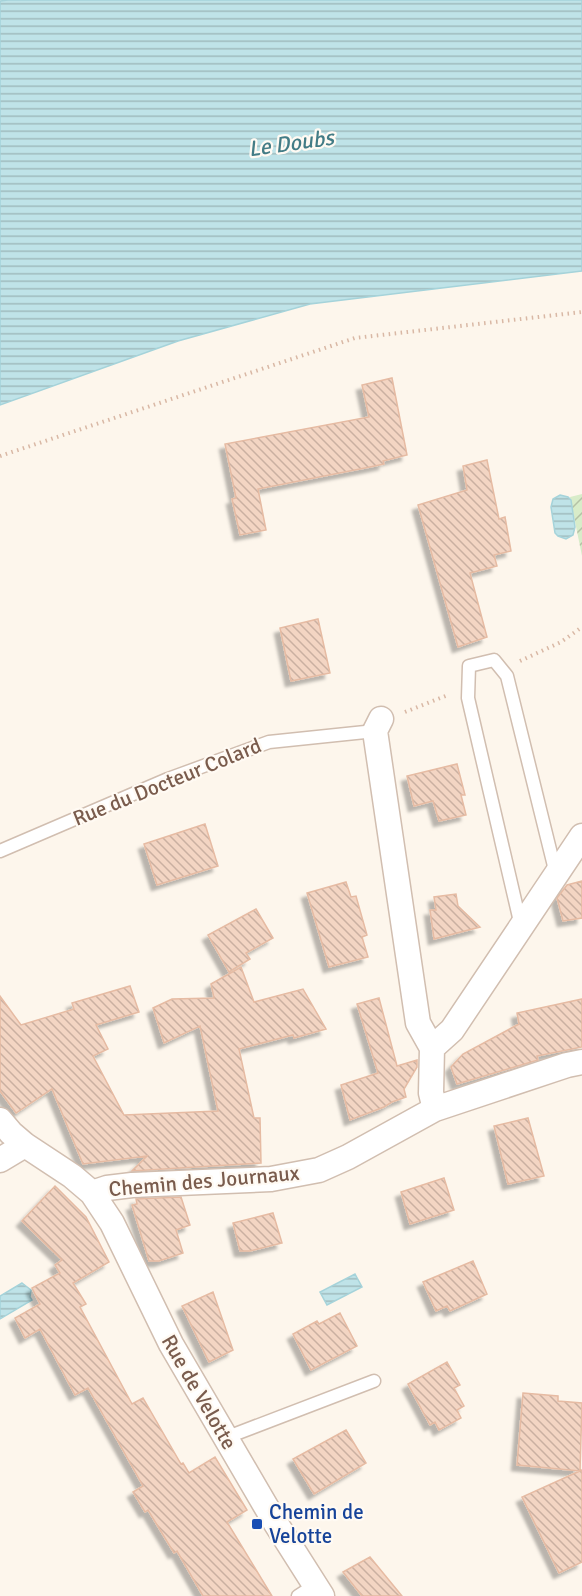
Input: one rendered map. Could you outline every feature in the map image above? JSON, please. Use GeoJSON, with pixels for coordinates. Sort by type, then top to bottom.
{"type":"FeatureCollection","features":[{"type":"Feature","properties":{"kind":"street","name":"Rue du Docteur Colard"},"geometry":{"type":"LineString","coordinates":[[378,725],[418,1023],[432,1048],[431,1093],[435,1109]]}},
{"type":"Feature","properties":{"kind":"street"},"geometry":{"type":"LineString","coordinates":[[432,1048],[452,1030],[582,837]]}},
{"type":"Feature","properties":{"kind":"street","name":"Chemin des Journaux"},"geometry":{"type":"LineString","coordinates":[[92,1193],[106,1188],[132,1185],[271,1179],[319,1170],[348,1157],[435,1109],[582,1062]]}},
{"type":"Feature","properties":{"kind":"street","name":"Rue de Velotte"},"geometry":{"type":"LineString","coordinates":[[0,1120],[25,1145],[72,1176],[92,1193],[112,1223],[171,1344],[312,1592]]}},
{"type":"Feature","properties":{"kind":"street"},"geometry":{"type":"LineString","coordinates":[[0,1160],[25,1145]]}},
{"type":"Feature","properties":{"kind":"lane"},"geometry":{"type":"LineString","coordinates":[[521,927],[468,698],[469,666],[494,660],[507,676],[556,875]]}},
{"type":"Feature","properties":{"kind":"lane","name":"Rue du Docteur Colard"},"geometry":{"type":"LineString","coordinates":[[0,851],[168,779],[269,741],[378,725]]}},
{"type":"Feature","properties":{"kind":"lane"},"geometry":{"type":"LineString","coordinates":[[225,1438],[374,1381]]}},
{"type":"Feature","properties":{"kind":"path"},"geometry":{"type":"LineString","coordinates":[[0,456],[355,338],[582,312]]}},
{"type":"Feature","properties":{"kind":"green space"},"geometry":{"type":"Polygon","coordinates":[[[582,494],[582,556],[570,497],[582,494]]]}},
{"type":"Feature","properties":{"kind":"water","name":"Le Doubs"},"geometry":{"type":"Polygon","coordinates":[[[582,0],[582,271],[310,304],[178,341],[0,405],[0,1],[582,0]]]}},
{"type":"Feature","properties":{"kind":"water"},"geometry":{"type":"Polygon","coordinates":[[[560,495],[571,500],[575,527],[573,535],[566,539],[555,533],[551,507],[553,499],[560,495]]]}},
{"type":"Feature","properties":{"kind":"water"},"geometry":{"type":"Polygon","coordinates":[[[355,1274],[362,1287],[327,1305],[320,1292],[355,1274]]]}},
{"type":"Feature","properties":{"kind":"water"},"geometry":{"type":"Polygon","coordinates":[[[22,1283],[31,1290],[32,1300],[0,1319],[0,1296],[22,1283]]]}},
{"type":"Feature","properties":{"kind":"building"},"geometry":{"type":"Polygon","coordinates":[[[392,378],[407,455],[383,461],[384,464],[258,489],[266,530],[240,535],[232,499],[236,498],[225,444],[369,417],[362,385],[392,378]]]}},
{"type":"Feature","properties":{"kind":"building"},"geometry":{"type":"Polygon","coordinates":[[[487,460],[499,519],[505,517],[511,551],[494,555],[497,566],[470,573],[487,637],[458,647],[418,505],[467,490],[463,466],[487,460]]]}},
{"type":"Feature","properties":{"kind":"building"},"geometry":{"type":"Polygon","coordinates":[[[318,619],[330,673],[291,681],[280,628],[318,619]]]}},
{"type":"Feature","properties":{"kind":"building"},"geometry":{"type":"Polygon","coordinates":[[[457,764],[465,795],[461,795],[466,815],[439,821],[433,801],[414,806],[407,776],[457,764]]]}},
{"type":"Feature","properties":{"kind":"building"},"geometry":{"type":"Polygon","coordinates":[[[205,824],[218,866],[157,885],[144,844],[205,824]]]}},
{"type":"Feature","properties":{"kind":"building"},"geometry":{"type":"Polygon","coordinates":[[[582,881],[582,918],[563,921],[557,898],[567,885],[582,881]]]}},
{"type":"Feature","properties":{"kind":"building"},"geometry":{"type":"Polygon","coordinates":[[[346,882],[351,897],[356,896],[367,935],[362,937],[368,957],[329,967],[307,893],[346,882]]]}},
{"type":"Feature","properties":{"kind":"building"},"geometry":{"type":"Polygon","coordinates":[[[456,894],[458,906],[480,927],[434,939],[430,910],[436,910],[434,897],[456,894]]]}},
{"type":"Feature","properties":{"kind":"building"},"geometry":{"type":"Polygon","coordinates":[[[256,909],[273,938],[246,953],[250,959],[229,972],[208,935],[256,909]]]}},
{"type":"Feature","properties":{"kind":"building"},"geometry":{"type":"Polygon","coordinates":[[[241,967],[254,1002],[303,989],[326,1029],[239,1049],[254,1118],[260,1118],[261,1163],[132,1171],[147,1156],[83,1164],[52,1089],[16,1113],[0,1091],[0,996],[21,1025],[74,1009],[72,1003],[130,986],[139,1012],[96,1025],[108,1049],[93,1056],[124,1115],[218,1111],[200,1026],[164,1043],[153,1008],[172,999],[214,998],[211,984],[241,967]]]}},
{"type":"Feature","properties":{"kind":"building"},"geometry":{"type":"Polygon","coordinates":[[[379,998],[397,1066],[417,1060],[417,1067],[404,1089],[406,1097],[350,1120],[341,1085],[378,1073],[357,1004],[379,998]]]}},
{"type":"Feature","properties":{"kind":"building"},"geometry":{"type":"Polygon","coordinates":[[[582,999],[582,1047],[537,1056],[538,1060],[457,1084],[451,1067],[463,1054],[519,1024],[517,1013],[582,999]]]}},
{"type":"Feature","properties":{"kind":"building"},"geometry":{"type":"Polygon","coordinates":[[[528,1118],[544,1176],[508,1184],[494,1126],[528,1118]]]}},
{"type":"Feature","properties":{"kind":"building"},"geometry":{"type":"Polygon","coordinates":[[[444,1178],[454,1210],[410,1224],[401,1192],[444,1178]]]}},
{"type":"Feature","properties":{"kind":"building"},"geometry":{"type":"Polygon","coordinates":[[[55,1186],[86,1217],[109,1262],[73,1283],[86,1304],[80,1307],[132,1404],[143,1398],[181,1464],[183,1463],[189,1473],[215,1457],[247,1510],[227,1522],[272,1596],[203,1596],[177,1551],[174,1553],[148,1510],[145,1512],[133,1492],[143,1486],[88,1388],[75,1395],[40,1329],[25,1338],[15,1318],[40,1304],[32,1288],[60,1273],[55,1265],[62,1260],[22,1221],[55,1186]]]}},
{"type":"Feature","properties":{"kind":"building"},"geometry":{"type":"Polygon","coordinates":[[[181,1197],[190,1225],[176,1230],[183,1253],[159,1261],[149,1261],[132,1205],[137,1204],[136,1199],[181,1197]]]}},
{"type":"Feature","properties":{"kind":"building"},"geometry":{"type":"Polygon","coordinates":[[[273,1213],[282,1243],[250,1251],[240,1251],[233,1223],[273,1213]]]}},
{"type":"Feature","properties":{"kind":"building"},"geometry":{"type":"Polygon","coordinates":[[[473,1261],[487,1294],[450,1311],[447,1306],[436,1311],[423,1282],[473,1261]]]}},
{"type":"Feature","properties":{"kind":"building"},"geometry":{"type":"Polygon","coordinates":[[[213,1292],[233,1350],[209,1362],[182,1306],[213,1292]]]}},
{"type":"Feature","properties":{"kind":"building"},"geometry":{"type":"Polygon","coordinates":[[[340,1313],[357,1346],[311,1370],[293,1334],[317,1321],[319,1324],[340,1313]]]}},
{"type":"Feature","properties":{"kind":"building"},"geometry":{"type":"Polygon","coordinates":[[[447,1362],[460,1385],[454,1388],[464,1406],[457,1410],[461,1418],[439,1430],[435,1422],[430,1425],[408,1384],[447,1362]]]}},
{"type":"Feature","properties":{"kind":"building"},"geometry":{"type":"Polygon","coordinates":[[[523,1393],[558,1396],[558,1401],[582,1403],[580,1471],[517,1465],[523,1393]]]}},
{"type":"Feature","properties":{"kind":"building"},"geometry":{"type":"Polygon","coordinates":[[[346,1430],[366,1463],[314,1494],[293,1459],[346,1430]]]}},
{"type":"Feature","properties":{"kind":"building"},"geometry":{"type":"Polygon","coordinates":[[[582,1470],[582,1562],[559,1573],[522,1497],[582,1470]]]}},
{"type":"Feature","properties":{"kind":"building"},"geometry":{"type":"Polygon","coordinates":[[[370,1557],[402,1596],[362,1596],[343,1572],[370,1557]]]}},
{"type":"Feature","properties":{"kind":"place","name":"Chemin de Velotte"},"geometry":{"type":"Point","coordinates":[257,1524]}}]}
